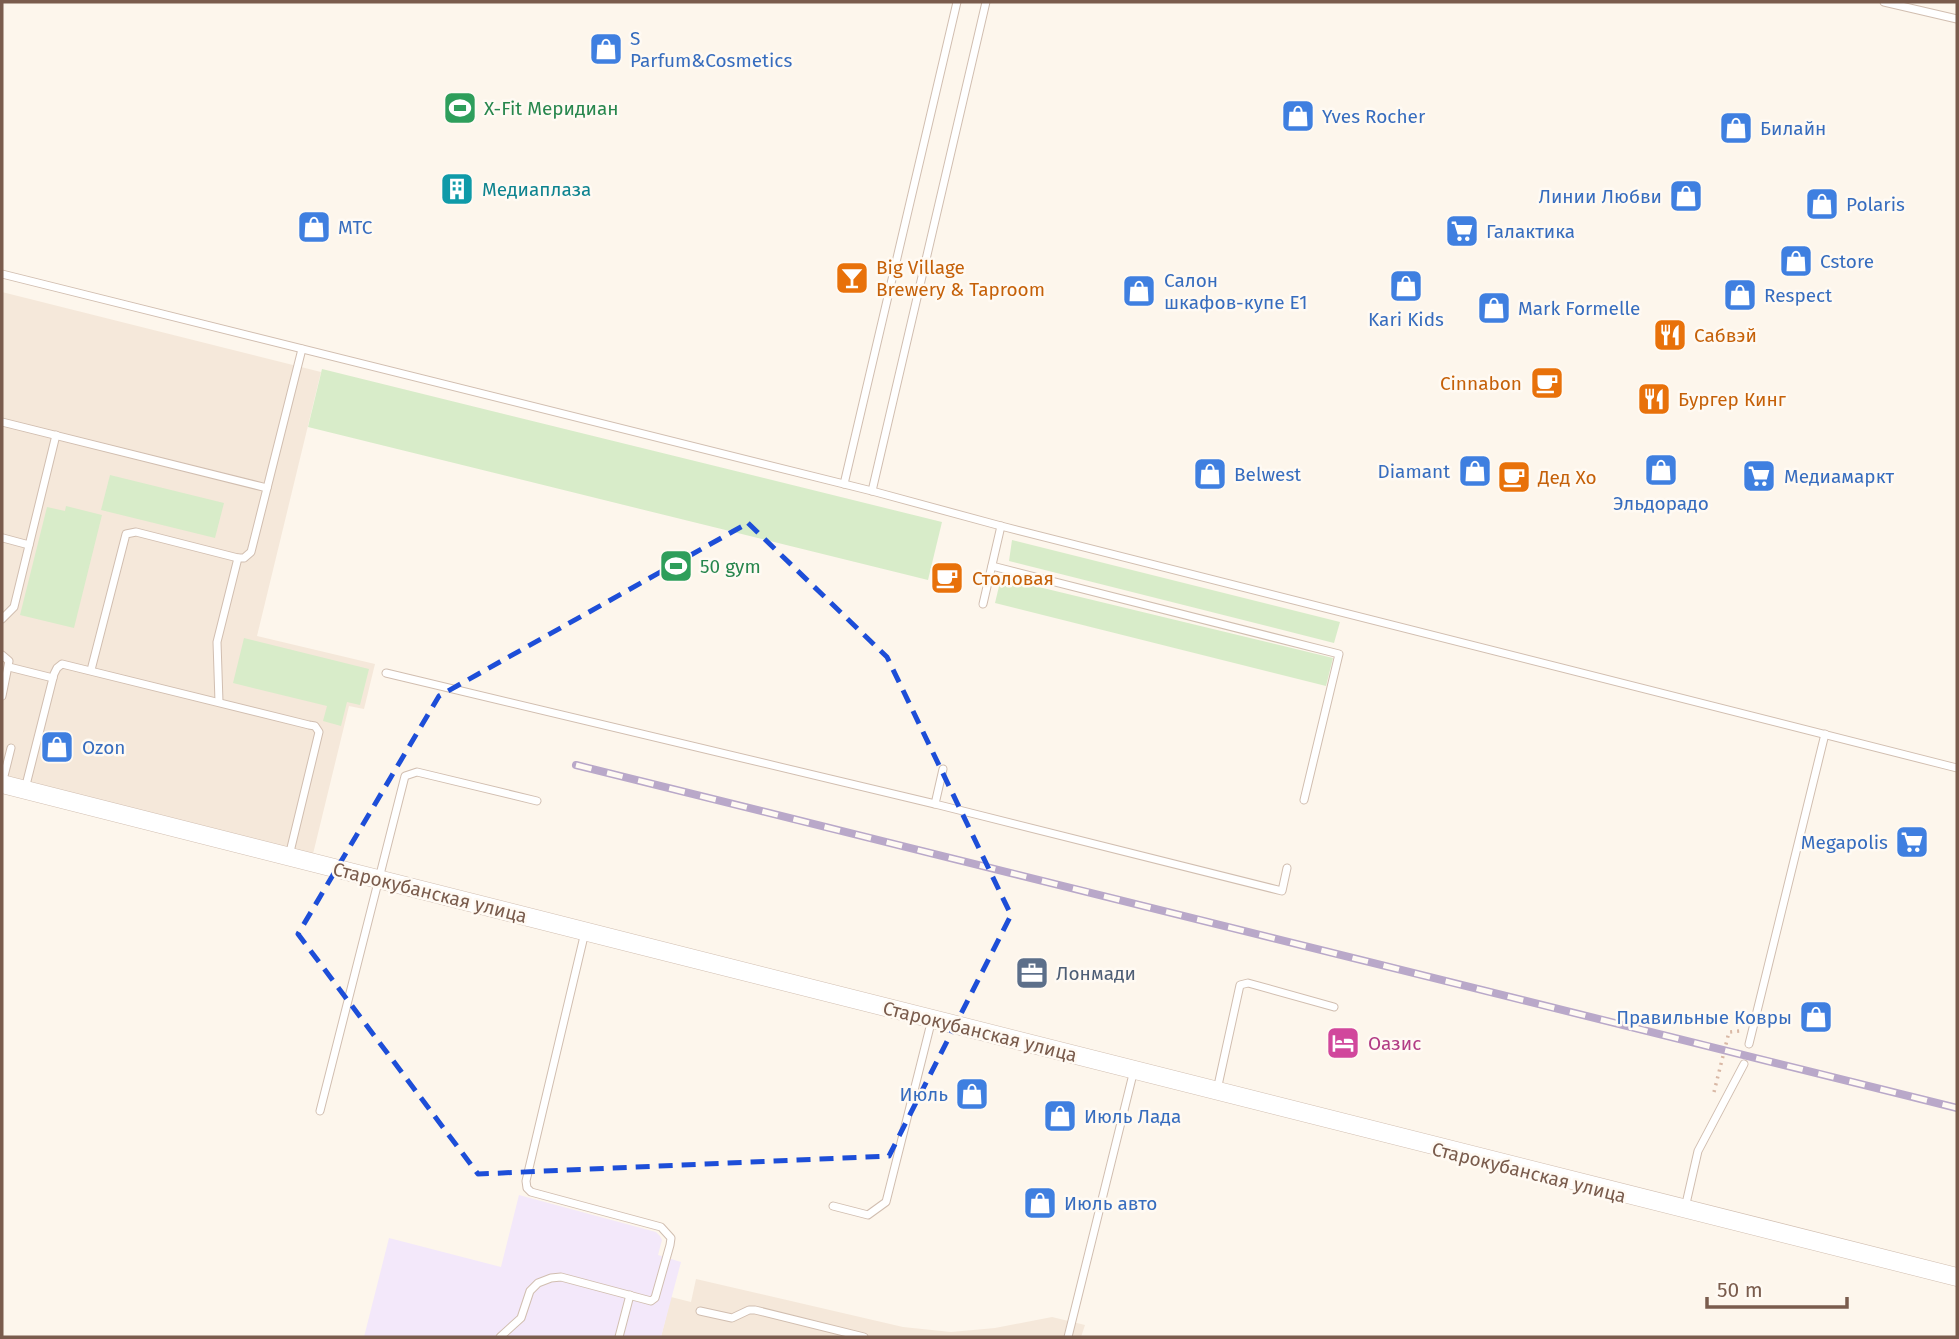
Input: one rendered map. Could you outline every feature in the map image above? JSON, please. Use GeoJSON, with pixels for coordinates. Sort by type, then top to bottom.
{"type":"FeatureCollection","features":[{"type":"Feature","properties":{"kind":"street","name":"Старокубанская улица"},"geometry":{"type":"LineString","coordinates":[[2,784],[1134,1069],[1462,1156],[1957,1277]]}},
{"type":"Feature","properties":{"kind":"lane"},"geometry":{"type":"LineString","coordinates":[[844,484],[957,2]]}},
{"type":"Feature","properties":{"kind":"lane"},"geometry":{"type":"LineString","coordinates":[[872,491],[986,2]]}},
{"type":"Feature","properties":{"kind":"lane"},"geometry":{"type":"LineString","coordinates":[[1884,2],[1957,19]]}},
{"type":"Feature","properties":{"kind":"lane"},"geometry":{"type":"LineString","coordinates":[[2,274],[872,491],[1957,768]]}},
{"type":"Feature","properties":{"kind":"lane"},"geometry":{"type":"LineString","coordinates":[[91,670],[126,534],[136,532],[238,558],[244,558],[251,551],[302,349]]}},
{"type":"Feature","properties":{"kind":"lane"},"geometry":{"type":"LineString","coordinates":[[2,422],[267,488]]}},
{"type":"Feature","properties":{"kind":"lane"},"geometry":{"type":"LineString","coordinates":[[2,619],[14,607],[56,436]]}},
{"type":"Feature","properties":{"kind":"lane"},"geometry":{"type":"LineString","coordinates":[[983,604],[1002,526]]}},
{"type":"Feature","properties":{"kind":"lane"},"geometry":{"type":"LineString","coordinates":[[3,538],[29,545]]}},
{"type":"Feature","properties":{"kind":"lane"},"geometry":{"type":"LineString","coordinates":[[219,702],[217,642],[238,558]]}},
{"type":"Feature","properties":{"kind":"lane"},"geometry":{"type":"LineString","coordinates":[[992,566],[1339,654],[1304,800]]}},
{"type":"Feature","properties":{"kind":"lane"},"geometry":{"type":"LineString","coordinates":[[2,655],[9,661],[2,696]]}},
{"type":"Feature","properties":{"kind":"lane"},"geometry":{"type":"LineString","coordinates":[[25,790],[53,678],[62,664],[309,724],[315,726],[319,732],[288,856]]}},
{"type":"Feature","properties":{"kind":"lane"},"geometry":{"type":"LineString","coordinates":[[9,667],[53,678]]}},
{"type":"Feature","properties":{"kind":"lane"},"geometry":{"type":"LineString","coordinates":[[386,673],[935,804],[1282,891],[1287,868]]}},
{"type":"Feature","properties":{"kind":"lane"},"geometry":{"type":"LineString","coordinates":[[1749,1044],[1825,734]]}},
{"type":"Feature","properties":{"kind":"lane"},"geometry":{"type":"LineString","coordinates":[[2,784],[11,748]]}},
{"type":"Feature","properties":{"kind":"lane"},"geometry":{"type":"LineString","coordinates":[[935,804],[943,769]]}},
{"type":"Feature","properties":{"kind":"lane"},"geometry":{"type":"LineString","coordinates":[[320,1111],[405,776],[417,772],[537,801]]}},
{"type":"Feature","properties":{"kind":"lane"},"geometry":{"type":"LineString","coordinates":[[500,1337],[521,1318],[530,1291],[538,1283],[551,1278],[561,1277],[651,1301],[655,1298],[670,1245],[671,1238],[661,1227],[531,1192],[527,1188],[529,1168],[585,931]]}},
{"type":"Feature","properties":{"kind":"lane"},"geometry":{"type":"LineString","coordinates":[[1217,1091],[1240,985],[1248,983],[1334,1007]]}},
{"type":"Feature","properties":{"kind":"lane"},"geometry":{"type":"LineString","coordinates":[[833,1206],[868,1215],[886,1202],[932,1019]]}},
{"type":"Feature","properties":{"kind":"lane"},"geometry":{"type":"LineString","coordinates":[[1684,1210],[1698,1151],[1744,1065]]}},
{"type":"Feature","properties":{"kind":"lane"},"geometry":{"type":"LineString","coordinates":[[1068,1337],[1134,1069]]}},
{"type":"Feature","properties":{"kind":"lane"},"geometry":{"type":"LineString","coordinates":[[619,1337],[630,1295]]}},
{"type":"Feature","properties":{"kind":"lane"},"geometry":{"type":"LineString","coordinates":[[700,1311],[732,1318],[755,1310],[864,1337]]}},
{"type":"Feature","properties":{"kind":"path"},"geometry":{"type":"LineString","coordinates":[[1711,1100],[1729,1031],[1752,1031]]}},
{"type":"Feature","properties":{"kind":"highlighted area"},"geometry":{"type":"Polygon","coordinates":[[[748,523],[887,657],[1011,915],[889,1156],[478,1174],[298,934],[439,696],[748,523]]]}},
{"type":"Feature","properties":{"kind":"shaded area"},"geometry":{"type":"Polygon","coordinates":[[[2,292],[321,372],[257,636],[375,664],[364,709],[349,706],[313,854],[2,775],[2,292]]]}},
{"type":"Feature","properties":{"kind":"shaded area"},"geometry":{"type":"Polygon","coordinates":[[[519,1195],[656,1232],[660,1236],[662,1240],[658,1255],[681,1262],[661,1337],[364,1337],[389,1238],[501,1267],[519,1195]]]}},
{"type":"Feature","properties":{"kind":"shaded area"},"geometry":{"type":"Polygon","coordinates":[[[696,1279],[903,1327],[951,1332],[995,1328],[1052,1317],[1085,1325],[1081,1337],[661,1337],[671,1297],[691,1302],[696,1279]]]}},
{"type":"Feature","properties":{"kind":"green space"},"geometry":{"type":"Polygon","coordinates":[[[322,369],[942,522],[928,580],[308,427],[322,369]]]}},
{"type":"Feature","properties":{"kind":"green space"},"geometry":{"type":"Polygon","coordinates":[[[110,475],[224,503],[215,538],[101,510],[110,475]]]}},
{"type":"Feature","properties":{"kind":"green space"},"geometry":{"type":"Polygon","coordinates":[[[66,506],[102,515],[74,628],[20,615],[47,507],[65,511],[66,506]]]}},
{"type":"Feature","properties":{"kind":"green space"},"geometry":{"type":"Polygon","coordinates":[[[1012,540],[1340,622],[1334,643],[1009,561],[1012,540]]]}},
{"type":"Feature","properties":{"kind":"green space"},"geometry":{"type":"Polygon","coordinates":[[[1001,578],[1333,658],[1326,686],[995,603],[1001,578]]]}},
{"type":"Feature","properties":{"kind":"green space"},"geometry":{"type":"Polygon","coordinates":[[[244,638],[369,669],[360,705],[347,702],[341,726],[323,721],[327,706],[233,683],[244,638]]]}},
{"type":"Feature","properties":{"kind":"railway"},"geometry":{"type":"LineString","coordinates":[[576,765],[1957,1108]]}},
{"type":"Feature","properties":{"kind":"place","name":"S Parfum&Cosmetics"},"geometry":{"type":"Point","coordinates":[606,49]}},
{"type":"Feature","properties":{"kind":"place","name":"X-Fit Меридиан"},"geometry":{"type":"Point","coordinates":[460,108]}},
{"type":"Feature","properties":{"kind":"place","name":"Yves Rocher"},"geometry":{"type":"Point","coordinates":[1298,116]}},
{"type":"Feature","properties":{"kind":"place","name":"Билайн"},"geometry":{"type":"Point","coordinates":[1736,128]}},
{"type":"Feature","properties":{"kind":"place","name":"Медиаплаза"},"geometry":{"type":"Point","coordinates":[457,189]}},
{"type":"Feature","properties":{"kind":"place","name":"Линии Любви"},"geometry":{"type":"Point","coordinates":[1686,196]}},
{"type":"Feature","properties":{"kind":"place","name":"Polaris"},"geometry":{"type":"Point","coordinates":[1822,204]}},
{"type":"Feature","properties":{"kind":"place","name":"МТС"},"geometry":{"type":"Point","coordinates":[314,227]}},
{"type":"Feature","properties":{"kind":"place","name":"Галактика"},"geometry":{"type":"Point","coordinates":[1462,231]}},
{"type":"Feature","properties":{"kind":"place","name":"Cstore"},"geometry":{"type":"Point","coordinates":[1796,261]}},
{"type":"Feature","properties":{"kind":"place","name":"Big Village Brewery & Taproom"},"geometry":{"type":"Point","coordinates":[852,278]}},
{"type":"Feature","properties":{"kind":"place","name":"Kari Kids"},"geometry":{"type":"Point","coordinates":[1406,286]}},
{"type":"Feature","properties":{"kind":"place","name":"Салон шкафов-купе Е1"},"geometry":{"type":"Point","coordinates":[1139,291]}},
{"type":"Feature","properties":{"kind":"place","name":"Respect"},"geometry":{"type":"Point","coordinates":[1740,295]}},
{"type":"Feature","properties":{"kind":"place","name":"Mark Formelle"},"geometry":{"type":"Point","coordinates":[1494,308]}},
{"type":"Feature","properties":{"kind":"place","name":"Сабвэй"},"geometry":{"type":"Point","coordinates":[1670,335]}},
{"type":"Feature","properties":{"kind":"place","name":"Cinnabon"},"geometry":{"type":"Point","coordinates":[1547,383]}},
{"type":"Feature","properties":{"kind":"place","name":"Бургер Кинг"},"geometry":{"type":"Point","coordinates":[1654,399]}},
{"type":"Feature","properties":{"kind":"place","name":"Эльдорадо"},"geometry":{"type":"Point","coordinates":[1661,470]}},
{"type":"Feature","properties":{"kind":"place","name":"Diamant"},"geometry":{"type":"Point","coordinates":[1475,471]}},
{"type":"Feature","properties":{"kind":"place","name":"Belwest"},"geometry":{"type":"Point","coordinates":[1210,474]}},
{"type":"Feature","properties":{"kind":"place","name":"Медиамаркт"},"geometry":{"type":"Point","coordinates":[1759,476]}},
{"type":"Feature","properties":{"kind":"place","name":"Дед Хо"},"geometry":{"type":"Point","coordinates":[1514,477]}},
{"type":"Feature","properties":{"kind":"place","name":"50 gym"},"geometry":{"type":"Point","coordinates":[676,566]}},
{"type":"Feature","properties":{"kind":"place","name":"Столовая"},"geometry":{"type":"Point","coordinates":[947,578]}},
{"type":"Feature","properties":{"kind":"place","name":"Ozon"},"geometry":{"type":"Point","coordinates":[57,747]}},
{"type":"Feature","properties":{"kind":"place","name":"Megapolis"},"geometry":{"type":"Point","coordinates":[1912,842]}},
{"type":"Feature","properties":{"kind":"place","name":"Лонмади"},"geometry":{"type":"Point","coordinates":[1032,973]}},
{"type":"Feature","properties":{"kind":"place","name":"Правильные Ковры"},"geometry":{"type":"Point","coordinates":[1816,1017]}},
{"type":"Feature","properties":{"kind":"place","name":"Оазис"},"geometry":{"type":"Point","coordinates":[1343,1043]}},
{"type":"Feature","properties":{"kind":"place","name":"Июль"},"geometry":{"type":"Point","coordinates":[972,1094]}},
{"type":"Feature","properties":{"kind":"place","name":"Июль Лада"},"geometry":{"type":"Point","coordinates":[1060,1116]}},
{"type":"Feature","properties":{"kind":"place","name":"Июль авто"},"geometry":{"type":"Point","coordinates":[1040,1203]}}]}
